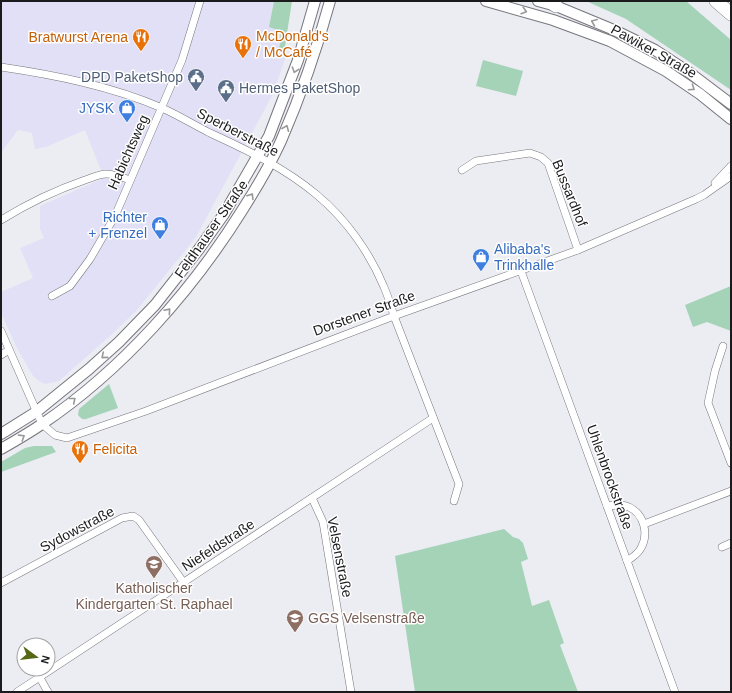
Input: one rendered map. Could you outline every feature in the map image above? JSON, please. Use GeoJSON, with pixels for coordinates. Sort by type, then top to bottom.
{"type":"FeatureCollection","features":[{"type":"Feature","properties":{"kind":"highway"},"geometry":{"type":"LineString","coordinates":[[716,1],[731,14]]}},
{"type":"Feature","properties":{"kind":"main road","name":"Feldhauser Straße"},"geometry":{"type":"LineString","coordinates":[[36,412],[89,369],[119,342],[155,305],[199,249],[224,214],[269,136],[289,86],[315,1]]}},
{"type":"Feature","properties":{"kind":"main road","name":"Feldhauser Straße"},"geometry":{"type":"LineString","coordinates":[[42,424],[94,384],[117,363],[166,314],[211,258],[260,183],[270,163],[292,115],[318,44],[330,1]]}},
{"type":"Feature","properties":{"kind":"main road","name":"Pawiker Straße"},"geometry":{"type":"LineString","coordinates":[[486,1],[553,20],[610,41],[666,71],[700,94],[731,119]]}},
{"type":"Feature","properties":{"kind":"main road","name":"Pawiker Straße"},"geometry":{"type":"LineString","coordinates":[[538,1],[552,4],[614,30],[655,50],[690,72],[731,104]]}},
{"type":"Feature","properties":{"kind":"main road"},"geometry":{"type":"LineString","coordinates":[[1,434],[36,412]]}},
{"type":"Feature","properties":{"kind":"main road"},"geometry":{"type":"LineString","coordinates":[[1,449],[42,424]]}},
{"type":"Feature","properties":{"kind":"street","name":"Habichtsweg"},"geometry":{"type":"LineString","coordinates":[[52,296],[70,286],[90,259],[115,216],[182,60],[200,1]]}},
{"type":"Feature","properties":{"kind":"street","name":"Sperberstraße"},"geometry":{"type":"LineString","coordinates":[[1,67],[68,79],[111,90],[162,108],[270,163],[317,195],[344,223],[376,269],[385,288],[394,316]]}},
{"type":"Feature","properties":{"kind":"street","name":"Bussardhof"},"geometry":{"type":"LineString","coordinates":[[462,170],[476,161],[514,154],[530,153],[542,157],[548,163],[578,250]]}},
{"type":"Feature","properties":{"kind":"street","name":"Dorstener Straße"},"geometry":{"type":"LineString","coordinates":[[696,200],[731,166]]}},
{"type":"Feature","properties":{"kind":"street"},"geometry":{"type":"LineString","coordinates":[[1,220],[23,206],[98,176],[106,174],[116,175],[130,180]]}},
{"type":"Feature","properties":{"kind":"street","name":"Dorstener Straße"},"geometry":{"type":"LineString","coordinates":[[1,331],[42,424],[55,435],[67,438],[79,435],[394,316],[578,250],[696,200],[731,176]]}},
{"type":"Feature","properties":{"kind":"street","name":"Uhlenbrockstraße"},"geometry":{"type":"LineString","coordinates":[[521,271],[675,692]]}},
{"type":"Feature","properties":{"kind":"street"},"geometry":{"type":"LineString","coordinates":[[394,316],[459,484],[454,501]]}},
{"type":"Feature","properties":{"kind":"street"},"geometry":{"type":"LineString","coordinates":[[723,346],[714,371],[708,403],[731,463]]}},
{"type":"Feature","properties":{"kind":"street"},"geometry":{"type":"LineString","coordinates":[[1,355],[9,350]]}},
{"type":"Feature","properties":{"kind":"street","name":"Niefeldstraße"},"geometry":{"type":"LineString","coordinates":[[17,692],[433,418]]}},
{"type":"Feature","properties":{"kind":"street"},"geometry":{"type":"LineString","coordinates":[[644,524],[731,491]]}},
{"type":"Feature","properties":{"kind":"street","name":"Velsenstraße"},"geometry":{"type":"LineString","coordinates":[[312,498],[323,522],[351,692]]}},
{"type":"Feature","properties":{"kind":"street"},"geometry":{"type":"LineString","coordinates":[[607,506],[618,504],[629,507],[638,514],[644,524],[646,532],[644,541],[638,553],[627,560]]}},
{"type":"Feature","properties":{"kind":"street","name":"Sydowstraße"},"geometry":{"type":"LineString","coordinates":[[1,583],[122,518],[133,516],[139,520],[184,583]]}},
{"type":"Feature","properties":{"kind":"street"},"geometry":{"type":"LineString","coordinates":[[722,547],[731,543]]}},
{"type":"Feature","properties":{"kind":"street"},"geometry":{"type":"LineString","coordinates":[[40,678],[48,692]]}},
{"type":"Feature","properties":{"kind":"shaded area"},"geometry":{"type":"Polygon","coordinates":[[[1,1],[274,1],[269,27],[280,31],[284,53],[287,53],[273,94],[196,237],[137,310],[59,381],[45,384],[33,376],[17,348],[1,313],[1,292],[33,278],[20,248],[44,238],[40,228],[40,206],[104,178],[85,130],[46,147],[35,149],[32,133],[18,130],[1,153],[1,1]]]}},
{"type":"Feature","properties":{"kind":"green space"},"geometry":{"type":"Polygon","coordinates":[[[274,1],[292,1],[284,53],[278,50],[281,42],[280,31],[269,27],[274,1]]]}},
{"type":"Feature","properties":{"kind":"green space"},"geometry":{"type":"Polygon","coordinates":[[[586,1],[686,1],[731,40],[731,90],[626,19],[586,1]]]}},
{"type":"Feature","properties":{"kind":"green space"},"geometry":{"type":"Polygon","coordinates":[[[483,60],[523,71],[516,96],[476,86],[483,60]]]}},
{"type":"Feature","properties":{"kind":"green space"},"geometry":{"type":"Polygon","coordinates":[[[731,286],[731,331],[707,322],[693,327],[685,305],[731,286]]]}},
{"type":"Feature","properties":{"kind":"green space"},"geometry":{"type":"Polygon","coordinates":[[[109,384],[118,408],[86,419],[81,418],[78,415],[79,409],[109,384]]]}},
{"type":"Feature","properties":{"kind":"green space"},"geometry":{"type":"Polygon","coordinates":[[[34,446],[52,446],[56,452],[1,472],[1,462],[25,448],[34,446]]]}},
{"type":"Feature","properties":{"kind":"green space"},"geometry":{"type":"Polygon","coordinates":[[[504,529],[523,543],[528,559],[521,562],[532,606],[549,600],[564,643],[560,645],[578,692],[415,692],[395,556],[504,529]]]}},
{"type":"Feature","properties":{"kind":"place","name":"Bratwurst Arena"},"geometry":{"type":"Point","coordinates":[141,52]}},
{"type":"Feature","properties":{"kind":"place","name":"McDonald's / McCafé"},"geometry":{"type":"Point","coordinates":[243,59]}},
{"type":"Feature","properties":{"kind":"place","name":"DPD PaketShop"},"geometry":{"type":"Point","coordinates":[196,92]}},
{"type":"Feature","properties":{"kind":"place","name":"Hermes PaketShop"},"geometry":{"type":"Point","coordinates":[226,103]}},
{"type":"Feature","properties":{"kind":"place","name":"JYSK"},"geometry":{"type":"Point","coordinates":[127,123]}},
{"type":"Feature","properties":{"kind":"place","name":"Richter + Frenzel"},"geometry":{"type":"Point","coordinates":[160,240]}},
{"type":"Feature","properties":{"kind":"place","name":"Alibaba's Trinkhalle"},"geometry":{"type":"Point","coordinates":[481,272]}},
{"type":"Feature","properties":{"kind":"place","name":"Felicita"},"geometry":{"type":"Point","coordinates":[80,464]}},
{"type":"Feature","properties":{"kind":"place","name":"Katholischer Kindergarten St. Raphael"},"geometry":{"type":"Point","coordinates":[154,579]}},
{"type":"Feature","properties":{"kind":"place","name":"GGS Velsenstraße"},"geometry":{"type":"Point","coordinates":[295,633]}}]}
